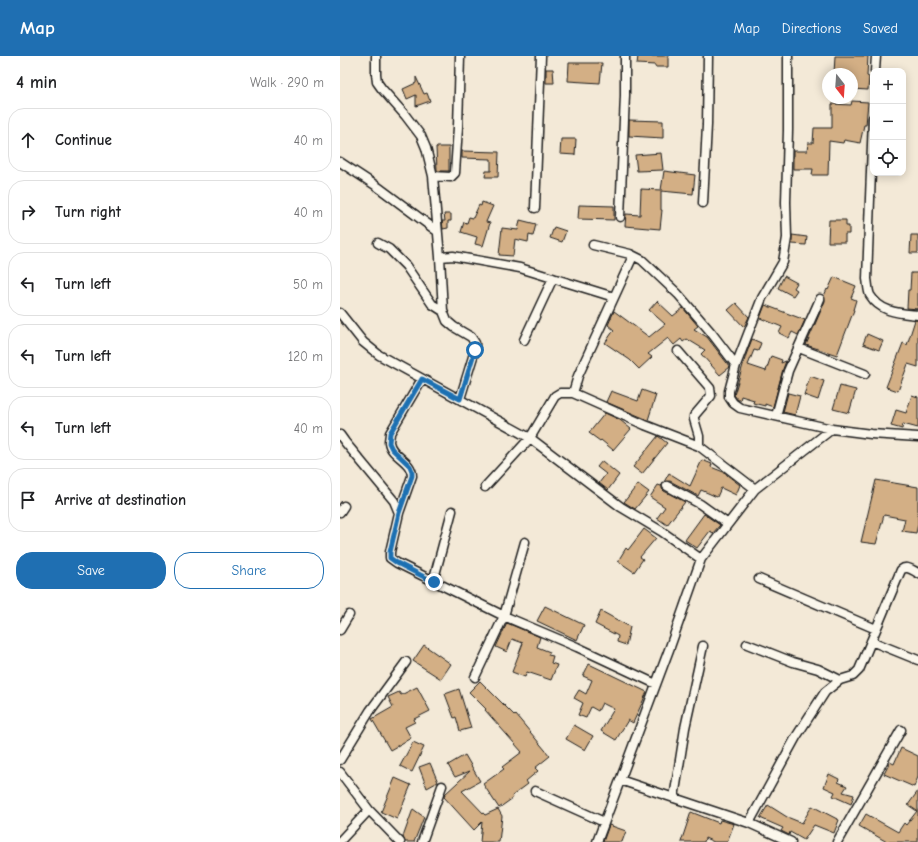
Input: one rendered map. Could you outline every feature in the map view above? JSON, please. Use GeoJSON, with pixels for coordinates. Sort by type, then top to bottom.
{"type":"FeatureCollection","features":[{"type":"Feature","properties":{"kind":"street"},"geometry":{"type":"LineString","coordinates":[[376,56],[376,74],[378,82],[382,89],[421,136],[426,148],[432,176],[440,257],[442,311],[447,321],[471,337],[475,343],[475,350],[460,399]]}},
{"type":"Feature","properties":{"kind":"street"},"geometry":{"type":"LineString","coordinates":[[432,176],[451,177],[455,173],[460,56]]}},
{"type":"Feature","properties":{"kind":"street"},"geometry":{"type":"LineString","coordinates":[[535,208],[541,56]]}},
{"type":"Feature","properties":{"kind":"street"},"geometry":{"type":"LineString","coordinates":[[620,217],[625,95],[625,56]]}},
{"type":"Feature","properties":{"kind":"street"},"geometry":{"type":"LineString","coordinates":[[703,203],[707,125],[708,56]]}},
{"type":"Feature","properties":{"kind":"street"},"geometry":{"type":"LineString","coordinates":[[788,56],[787,238],[783,262],[762,298],[736,365],[729,391],[729,397],[733,403],[740,408],[832,429],[871,434],[918,437]]}},
{"type":"Feature","properties":{"kind":"street"},"geometry":{"type":"LineString","coordinates":[[875,68],[876,56]]}},
{"type":"Feature","properties":{"kind":"street"},"geometry":{"type":"LineString","coordinates":[[872,140],[867,279],[870,294],[879,305],[892,312],[918,315]]}},
{"type":"Feature","properties":{"kind":"street"},"geometry":{"type":"LineString","coordinates":[[340,162],[378,187],[437,231]]}},
{"type":"Feature","properties":{"kind":"street"},"geometry":{"type":"LineString","coordinates":[[378,242],[389,249],[406,266],[432,304],[442,311]]}},
{"type":"Feature","properties":{"kind":"street"},"geometry":{"type":"LineString","coordinates":[[593,245],[642,260],[678,294],[736,365]]}},
{"type":"Feature","properties":{"kind":"street"},"geometry":{"type":"LineString","coordinates":[[440,257],[453,256],[520,268],[614,297]]}},
{"type":"Feature","properties":{"kind":"street"},"geometry":{"type":"LineString","coordinates":[[573,393],[578,376],[633,256]]}},
{"type":"Feature","properties":{"kind":"street"},"geometry":{"type":"LineString","coordinates":[[524,340],[553,278]]}},
{"type":"Feature","properties":{"kind":"street"},"geometry":{"type":"LineString","coordinates":[[776,416],[788,371],[820,298]]}},
{"type":"Feature","properties":{"kind":"street"},"geometry":{"type":"LineString","coordinates":[[340,313],[363,342],[379,356],[530,438],[621,507],[661,531],[701,559]]}},
{"type":"Feature","properties":{"kind":"street"},"geometry":{"type":"LineString","coordinates":[[799,348],[865,374]]}},
{"type":"Feature","properties":{"kind":"street"},"geometry":{"type":"LineString","coordinates":[[678,351],[710,388],[711,396],[694,416],[700,446]]}},
{"type":"Feature","properties":{"kind":"street"},"geometry":{"type":"LineString","coordinates":[[422,379],[390,433],[389,443],[392,449],[410,466],[412,471],[412,476],[399,513],[390,558],[434,582],[504,616],[577,647],[656,684]]}},
{"type":"Feature","properties":{"kind":"street"},"geometry":{"type":"LineString","coordinates":[[485,487],[530,438],[557,394],[573,393],[645,425],[700,446],[756,489]]}},
{"type":"Feature","properties":{"kind":"street"},"geometry":{"type":"LineString","coordinates":[[597,842],[701,559],[756,489],[832,429]]}},
{"type":"Feature","properties":{"kind":"street"},"geometry":{"type":"LineString","coordinates":[[340,435],[394,501],[399,513]]}},
{"type":"Feature","properties":{"kind":"street"},"geometry":{"type":"LineString","coordinates":[[667,486],[700,504],[728,524]]}},
{"type":"Feature","properties":{"kind":"street"},"geometry":{"type":"LineString","coordinates":[[434,582],[452,512]]}},
{"type":"Feature","properties":{"kind":"street"},"geometry":{"type":"LineString","coordinates":[[475,677],[504,616],[525,542]]}},
{"type":"Feature","properties":{"kind":"street"},"geometry":{"type":"LineString","coordinates":[[749,823],[796,737],[825,692],[840,680],[853,676],[859,670],[901,570],[908,568],[918,573]]}},
{"type":"Feature","properties":{"kind":"street"},"geometry":{"type":"LineString","coordinates":[[759,579],[876,628]]}},
{"type":"Feature","properties":{"kind":"street"},"geometry":{"type":"LineString","coordinates":[[340,630],[349,615]]}},
{"type":"Feature","properties":{"kind":"street"},"geometry":{"type":"LineString","coordinates":[[871,641],[918,660]]}},
{"type":"Feature","properties":{"kind":"street"},"geometry":{"type":"LineString","coordinates":[[747,644],[793,662],[818,669],[840,680]]}},
{"type":"Feature","properties":{"kind":"street"},"geometry":{"type":"LineString","coordinates":[[674,798],[685,728],[703,646]]}},
{"type":"Feature","properties":{"kind":"street"},"geometry":{"type":"LineString","coordinates":[[340,760],[370,712],[406,662]]}},
{"type":"Feature","properties":{"kind":"street"},"geometry":{"type":"LineString","coordinates":[[836,842],[901,730]]}},
{"type":"Feature","properties":{"kind":"street"},"geometry":{"type":"LineString","coordinates":[[340,772],[370,810],[400,842]]}},
{"type":"Feature","properties":{"kind":"street"},"geometry":{"type":"LineString","coordinates":[[620,780],[749,823],[791,842]]}},
{"type":"Feature","properties":{"kind":"street"},"geometry":{"type":"LineString","coordinates":[[422,842],[442,786]]}},
{"type":"Feature","properties":{"kind":"street"},"geometry":{"type":"LineString","coordinates":[[535,791],[604,822]]}},
{"type":"Feature","properties":{"kind":"street"},"geometry":{"type":"LineString","coordinates":[[340,841],[370,810]]}},
{"type":"Feature","properties":{"kind":"building"},"geometry":{"type":"Polygon","coordinates":[[[638,56],[668,56],[668,67],[655,67],[655,65],[637,64],[638,56]]]}},
{"type":"Feature","properties":{"kind":"building"},"geometry":{"type":"Polygon","coordinates":[[[835,56],[868,56],[868,90],[858,89],[858,68],[834,68],[835,56]]]}},
{"type":"Feature","properties":{"kind":"building"},"geometry":{"type":"Polygon","coordinates":[[[569,63],[602,63],[600,83],[568,81],[569,63]]]}},
{"type":"Feature","properties":{"kind":"building"},"geometry":{"type":"Polygon","coordinates":[[[546,69],[553,69],[554,83],[546,83],[546,69]]]}},
{"type":"Feature","properties":{"kind":"building"},"geometry":{"type":"Polygon","coordinates":[[[416,77],[424,94],[427,93],[430,101],[416,106],[416,95],[407,99],[403,89],[416,83],[416,77]]]}},
{"type":"Feature","properties":{"kind":"building"},"geometry":{"type":"Polygon","coordinates":[[[858,101],[868,102],[866,125],[864,125],[860,143],[844,140],[843,143],[829,141],[828,175],[812,175],[813,169],[793,169],[793,151],[807,151],[808,143],[813,143],[814,128],[832,128],[832,104],[858,104],[858,101]]]}},
{"type":"Feature","properties":{"kind":"building"},"geometry":{"type":"Polygon","coordinates":[[[629,120],[663,121],[663,138],[629,136],[629,120]]]}},
{"type":"Feature","properties":{"kind":"building"},"geometry":{"type":"Polygon","coordinates":[[[561,139],[576,139],[575,155],[560,154],[561,139]]]}},
{"type":"Feature","properties":{"kind":"building"},"geometry":{"type":"Polygon","coordinates":[[[436,147],[449,147],[449,171],[437,171],[436,147]]]}},
{"type":"Feature","properties":{"kind":"building"},"geometry":{"type":"Polygon","coordinates":[[[462,151],[499,152],[498,177],[485,177],[486,171],[491,171],[491,159],[462,158],[462,151]]]}},
{"type":"Feature","properties":{"kind":"building"},"geometry":{"type":"Polygon","coordinates":[[[661,153],[663,170],[637,171],[635,155],[661,153]]]}},
{"type":"Feature","properties":{"kind":"building"},"geometry":{"type":"Polygon","coordinates":[[[664,171],[695,175],[693,194],[661,191],[662,210],[660,229],[625,226],[626,214],[640,215],[641,189],[661,190],[664,171]]]}},
{"type":"Feature","properties":{"kind":"building"},"geometry":{"type":"Polygon","coordinates":[[[482,202],[493,206],[486,222],[490,223],[483,246],[475,244],[477,237],[461,232],[464,222],[467,223],[469,217],[473,218],[482,202]]]}},
{"type":"Feature","properties":{"kind":"building"},"geometry":{"type":"Polygon","coordinates":[[[579,205],[614,206],[614,220],[578,219],[579,205]]]}},
{"type":"Feature","properties":{"kind":"building"},"geometry":{"type":"Polygon","coordinates":[[[444,214],[451,214],[451,221],[448,221],[448,228],[443,229],[442,221],[445,221],[444,214]]]}},
{"type":"Feature","properties":{"kind":"building"},"geometry":{"type":"Polygon","coordinates":[[[520,220],[536,224],[533,236],[529,235],[528,242],[515,239],[513,256],[499,255],[502,228],[518,230],[520,220]]]}},
{"type":"Feature","properties":{"kind":"building"},"geometry":{"type":"Polygon","coordinates":[[[829,220],[846,220],[846,226],[849,226],[849,234],[845,234],[845,242],[828,242],[829,220]]]}},
{"type":"Feature","properties":{"kind":"building"},"geometry":{"type":"Polygon","coordinates":[[[554,227],[566,231],[562,242],[550,238],[554,227]]]}},
{"type":"Feature","properties":{"kind":"building"},"geometry":{"type":"Polygon","coordinates":[[[792,235],[807,237],[806,245],[792,244],[792,235]]]}},
{"type":"Feature","properties":{"kind":"building"},"geometry":{"type":"Polygon","coordinates":[[[911,235],[918,235],[918,253],[910,253],[911,235]]]}},
{"type":"Feature","properties":{"kind":"building"},"geometry":{"type":"Polygon","coordinates":[[[911,273],[918,273],[918,309],[907,308],[911,273]]]}},
{"type":"Feature","properties":{"kind":"building"},"geometry":{"type":"Polygon","coordinates":[[[784,276],[797,283],[794,288],[797,290],[793,296],[778,288],[784,276]]]}},
{"type":"Feature","properties":{"kind":"building"},"geometry":{"type":"Polygon","coordinates":[[[834,277],[856,286],[851,298],[856,300],[854,310],[837,355],[806,345],[825,301],[824,296],[834,277]]]}},
{"type":"Feature","properties":{"kind":"building"},"geometry":{"type":"Polygon","coordinates":[[[657,301],[673,316],[683,308],[698,326],[694,329],[707,337],[730,367],[720,375],[701,354],[705,350],[687,339],[683,342],[681,339],[674,345],[668,338],[648,354],[652,357],[639,369],[630,360],[605,343],[614,330],[608,325],[614,311],[649,337],[665,324],[649,310],[657,301]]]}},
{"type":"Feature","properties":{"kind":"building"},"geometry":{"type":"Polygon","coordinates":[[[736,303],[749,317],[744,327],[728,310],[736,303]]]}},
{"type":"Feature","properties":{"kind":"building"},"geometry":{"type":"Polygon","coordinates":[[[765,305],[805,320],[798,335],[792,332],[789,338],[779,333],[782,327],[760,318],[765,305]]]}},
{"type":"Feature","properties":{"kind":"building"},"geometry":{"type":"Polygon","coordinates":[[[915,320],[918,320],[918,367],[908,364],[898,391],[886,387],[903,343],[907,345],[915,320]]]}},
{"type":"Feature","properties":{"kind":"building"},"geometry":{"type":"Polygon","coordinates":[[[867,334],[883,341],[879,350],[863,344],[867,334]]]}},
{"type":"Feature","properties":{"kind":"building"},"geometry":{"type":"Polygon","coordinates":[[[752,339],[761,343],[758,351],[754,350],[748,365],[766,371],[771,356],[782,360],[781,363],[786,361],[773,407],[765,404],[765,406],[753,403],[754,400],[741,396],[740,400],[738,400],[734,395],[752,339]]]}},
{"type":"Feature","properties":{"kind":"building"},"geometry":{"type":"Polygon","coordinates":[[[810,376],[824,381],[818,400],[804,395],[810,376]]]}},
{"type":"Feature","properties":{"kind":"building"},"geometry":{"type":"Polygon","coordinates":[[[840,386],[856,390],[849,413],[833,409],[840,386]]]}},
{"type":"Feature","properties":{"kind":"building"},"geometry":{"type":"Polygon","coordinates":[[[642,390],[656,395],[648,420],[606,402],[611,391],[638,401],[642,390]]]}},
{"type":"Feature","properties":{"kind":"building"},"geometry":{"type":"Polygon","coordinates":[[[788,393],[800,396],[795,415],[783,412],[788,393]]]}},
{"type":"Feature","properties":{"kind":"building"},"geometry":{"type":"Polygon","coordinates":[[[912,395],[918,397],[918,428],[903,424],[902,429],[891,426],[896,410],[906,413],[912,395]]]}},
{"type":"Feature","properties":{"kind":"building"},"geometry":{"type":"Polygon","coordinates":[[[605,413],[620,420],[631,429],[613,450],[601,440],[600,441],[589,433],[605,413]]]}},
{"type":"Feature","properties":{"kind":"building"},"geometry":{"type":"Polygon","coordinates":[[[658,436],[667,443],[642,474],[633,467],[658,436]]]}},
{"type":"Feature","properties":{"kind":"building"},"geometry":{"type":"Polygon","coordinates":[[[702,460],[712,464],[711,467],[726,473],[740,485],[736,495],[721,488],[717,497],[701,490],[698,496],[670,481],[664,482],[669,473],[690,486],[702,460]]]}},
{"type":"Feature","properties":{"kind":"building"},"geometry":{"type":"Polygon","coordinates":[[[602,461],[619,475],[608,490],[599,483],[606,474],[597,467],[602,461]]]}},
{"type":"Feature","properties":{"kind":"building"},"geometry":{"type":"Polygon","coordinates":[[[876,480],[918,487],[918,524],[916,533],[902,531],[905,519],[884,515],[876,544],[861,542],[876,480]]]}},
{"type":"Feature","properties":{"kind":"building"},"geometry":{"type":"Polygon","coordinates":[[[638,484],[649,492],[635,509],[624,502],[638,484]]]}},
{"type":"Feature","properties":{"kind":"building"},"geometry":{"type":"Polygon","coordinates":[[[658,485],[662,485],[662,489],[664,491],[685,502],[667,525],[657,518],[665,507],[650,497],[658,485]]]}},
{"type":"Feature","properties":{"kind":"building"},"geometry":{"type":"Polygon","coordinates":[[[704,514],[720,525],[713,533],[710,531],[697,548],[685,540],[704,514]]]}},
{"type":"Feature","properties":{"kind":"building"},"geometry":{"type":"Polygon","coordinates":[[[644,529],[656,538],[640,557],[643,559],[634,572],[618,561],[626,548],[628,550],[644,529]]]}},
{"type":"Feature","properties":{"kind":"building"},"geometry":{"type":"Polygon","coordinates":[[[545,606],[584,625],[577,640],[537,621],[545,606]]]}},
{"type":"Feature","properties":{"kind":"building"},"geometry":{"type":"Polygon","coordinates":[[[601,611],[630,627],[626,645],[617,642],[618,636],[595,624],[601,611]]]}},
{"type":"Feature","properties":{"kind":"building"},"geometry":{"type":"Polygon","coordinates":[[[507,623],[540,637],[537,647],[550,652],[548,655],[553,656],[551,663],[557,665],[551,680],[527,672],[525,677],[512,672],[523,643],[512,639],[507,652],[496,647],[507,623]]]}},
{"type":"Feature","properties":{"kind":"building"},"geometry":{"type":"Polygon","coordinates":[[[424,645],[451,664],[441,679],[413,661],[424,645]]]}},
{"type":"Feature","properties":{"kind":"building"},"geometry":{"type":"Polygon","coordinates":[[[589,664],[647,692],[633,723],[628,720],[616,740],[601,731],[614,709],[602,703],[598,711],[591,707],[586,718],[578,715],[583,703],[574,698],[579,690],[586,694],[592,680],[583,676],[589,664]]]}},
{"type":"Feature","properties":{"kind":"building"},"geometry":{"type":"Polygon","coordinates":[[[480,681],[515,716],[516,715],[550,756],[535,768],[538,771],[526,781],[528,784],[512,796],[513,798],[499,808],[483,784],[504,769],[502,767],[522,752],[485,710],[486,709],[469,692],[480,681]]]}},
{"type":"Feature","properties":{"kind":"building"},"geometry":{"type":"Polygon","coordinates":[[[417,687],[430,711],[414,719],[415,722],[405,727],[411,738],[390,750],[372,719],[393,707],[388,697],[399,692],[401,695],[417,687]]]}},
{"type":"Feature","properties":{"kind":"building"},"geometry":{"type":"Polygon","coordinates":[[[459,689],[471,728],[460,731],[456,717],[454,718],[445,694],[459,689]]]}},
{"type":"Feature","properties":{"kind":"building"},"geometry":{"type":"Polygon","coordinates":[[[574,725],[593,736],[585,750],[566,739],[574,725]]]}},
{"type":"Feature","properties":{"kind":"building"},"geometry":{"type":"Polygon","coordinates":[[[413,742],[424,747],[412,772],[400,766],[413,742]]]}},
{"type":"Feature","properties":{"kind":"building"},"geometry":{"type":"Polygon","coordinates":[[[901,748],[918,756],[918,777],[914,787],[884,774],[890,762],[894,764],[901,748]]]}},
{"type":"Feature","properties":{"kind":"building"},"geometry":{"type":"Polygon","coordinates":[[[465,755],[480,781],[462,791],[485,815],[498,809],[502,816],[499,842],[480,842],[482,822],[474,830],[444,797],[445,794],[470,771],[455,777],[448,765],[465,755]]]}},
{"type":"Feature","properties":{"kind":"building"},"geometry":{"type":"Polygon","coordinates":[[[430,763],[438,782],[427,788],[419,767],[430,763]]]}},
{"type":"Feature","properties":{"kind":"building"},"geometry":{"type":"Polygon","coordinates":[[[829,774],[839,779],[838,782],[847,786],[843,792],[854,795],[851,804],[833,796],[835,792],[824,787],[829,774]]]}},
{"type":"Feature","properties":{"kind":"building"},"geometry":{"type":"Polygon","coordinates":[[[395,778],[411,785],[397,819],[381,812],[395,778]]]}},
{"type":"Feature","properties":{"kind":"building"},"geometry":{"type":"Polygon","coordinates":[[[918,791],[918,842],[887,842],[859,826],[866,814],[898,832],[904,823],[906,825],[917,811],[908,805],[918,791]]]}},
{"type":"Feature","properties":{"kind":"building"},"geometry":{"type":"Polygon","coordinates":[[[768,805],[787,817],[802,823],[812,806],[839,820],[834,833],[814,825],[804,840],[790,832],[789,835],[781,831],[783,828],[760,818],[768,805]]]}},
{"type":"Feature","properties":{"kind":"building"},"geometry":{"type":"Polygon","coordinates":[[[413,809],[424,817],[414,842],[405,842],[403,837],[413,809]]]}},
{"type":"Feature","properties":{"kind":"building"},"geometry":{"type":"Polygon","coordinates":[[[691,812],[719,823],[720,820],[734,824],[727,842],[714,842],[705,838],[704,842],[681,842],[691,812]]]}},
{"type":"Feature","properties":{"kind":"building"},"geometry":{"type":"Polygon","coordinates":[[[609,825],[626,831],[622,842],[603,842],[609,825]]]}},
{"type":"Feature","properties":{"kind":"route"},"geometry":{"type":"LineString","coordinates":[[434,582],[390,558],[399,513],[412,476],[412,471],[410,466],[392,449],[389,443],[390,433],[422,379],[460,399],[475,350]]}}]}
